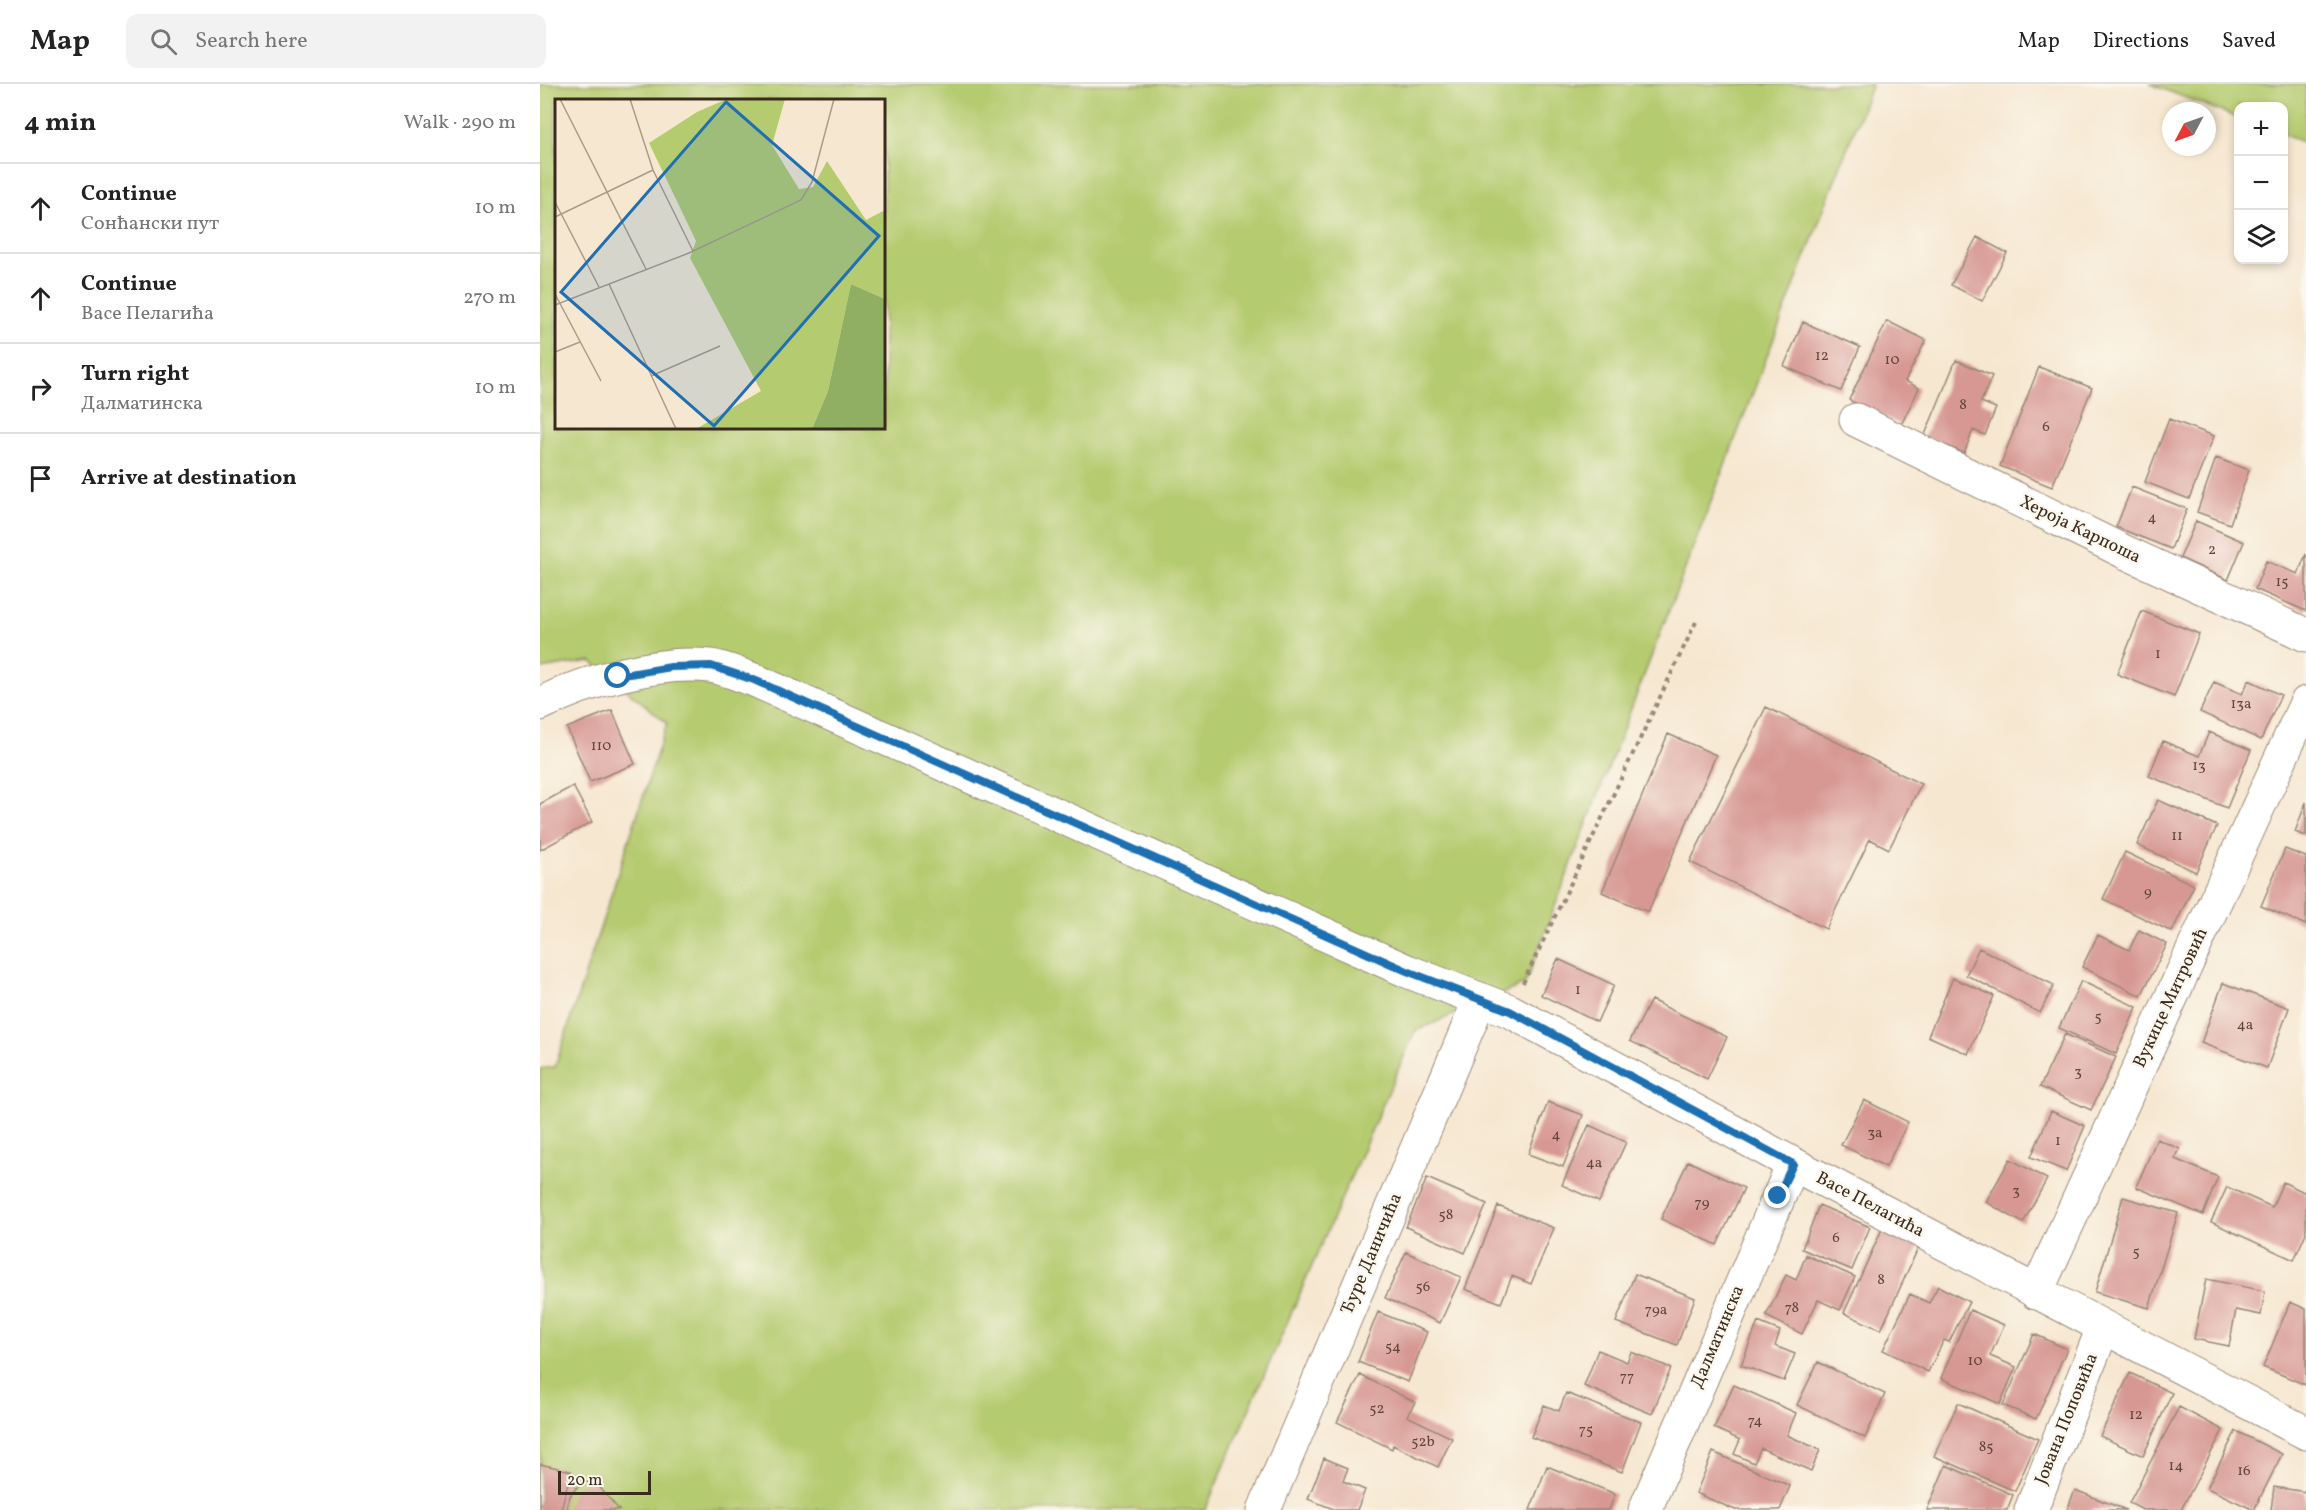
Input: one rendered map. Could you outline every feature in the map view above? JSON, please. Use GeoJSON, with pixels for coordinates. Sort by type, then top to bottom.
{"type":"FeatureCollection","features":[{"type":"Feature","properties":{"kind":"street","name":"Хероја Карпоша"},"geometry":{"type":"LineString","coordinates":[[1856,420],[2127,553],[2306,635]]}},
{"type":"Feature","properties":{"kind":"street","name":"Васе Пелагића"},"geometry":{"type":"LineString","coordinates":[[540,704],[566,691],[618,676],[671,667],[711,666],[754,680],[1396,966],[1510,1011],[1793,1164],[2306,1434]]}},
{"type":"Feature","properties":{"kind":"street","name":"Вукице Митровић"},"geometry":{"type":"LineString","coordinates":[[2036,1293],[2306,703]]}},
{"type":"Feature","properties":{"kind":"street","name":"Ђуре Даничића"},"geometry":{"type":"LineString","coordinates":[[1264,1510],[1480,999]]}},
{"type":"Feature","properties":{"kind":"street","name":"Далматинска"},"geometry":{"type":"LineString","coordinates":[[1644,1510],[1793,1164]]}},
{"type":"Feature","properties":{"kind":"street","name":"Јована Поповића"},"geometry":{"type":"LineString","coordinates":[[2031,1510],[2103,1328]]}},
{"type":"Feature","properties":{"kind":"path"},"geometry":{"type":"LineString","coordinates":[[1510,1011],[1696,622]]}},
{"type":"Feature","properties":{"kind":"green space"},"geometry":{"type":"Polygon","coordinates":[[[540,84],[1872,84],[1525,984],[1415,1031],[1205,1510],[540,1510],[540,1069],[555,1067],[667,723],[591,661],[540,669],[540,84]]]}},
{"type":"Feature","properties":{"kind":"green space"},"geometry":{"type":"Polygon","coordinates":[[[2150,84],[2306,84],[2306,143],[2288,136],[2288,102],[2234,102],[2234,116],[2216,110],[2216,102],[2197,102],[2150,84]]]}},
{"type":"Feature","properties":{"kind":"building"},"geometry":{"type":"Polygon","coordinates":[[[1977,237],[2007,253],[1982,301],[1951,285],[1977,237]]]}},
{"type":"Feature","properties":{"kind":"building"},"geometry":{"type":"Polygon","coordinates":[[[1887,321],[1926,340],[1905,381],[1919,388],[1901,425],[1849,400],[1887,321]]]}},
{"type":"Feature","properties":{"kind":"building"},"geometry":{"type":"Polygon","coordinates":[[[1803,322],[1860,347],[1841,391],[1784,366],[1803,322]]]}},
{"type":"Feature","properties":{"kind":"building"},"geometry":{"type":"Polygon","coordinates":[[[1956,360],[1992,376],[1981,402],[1996,408],[1985,435],[1973,430],[1964,453],[1924,437],[1956,360]]]}},
{"type":"Feature","properties":{"kind":"building"},"geometry":{"type":"Polygon","coordinates":[[[2039,367],[2092,388],[2052,487],[2000,466],[2039,367]]]}},
{"type":"Feature","properties":{"kind":"building"},"geometry":{"type":"Polygon","coordinates":[[[2169,419],[2214,436],[2189,499],[2145,482],[2169,419]]]}},
{"type":"Feature","properties":{"kind":"building"},"geometry":{"type":"Polygon","coordinates":[[[2216,458],[2249,470],[2230,524],[2197,512],[2216,458]]]}},
{"type":"Feature","properties":{"kind":"building"},"geometry":{"type":"Polygon","coordinates":[[[2132,487],[2187,509],[2171,549],[2116,527],[2132,487]]]}},
{"type":"Feature","properties":{"kind":"building"},"geometry":{"type":"Polygon","coordinates":[[[2196,521],[2244,542],[2228,580],[2180,558],[2196,521]]]}},
{"type":"Feature","properties":{"kind":"building"},"geometry":{"type":"Polygon","coordinates":[[[2306,554],[2306,611],[2255,589],[2266,561],[2298,574],[2306,554]]]}},
{"type":"Feature","properties":{"kind":"building"},"geometry":{"type":"Polygon","coordinates":[[[2142,611],[2199,634],[2174,697],[2117,674],[2142,611]]]}},
{"type":"Feature","properties":{"kind":"building"},"geometry":{"type":"Polygon","coordinates":[[[2249,680],[2281,695],[2261,740],[2200,712],[2214,682],[2242,694],[2249,680]]]}},
{"type":"Feature","properties":{"kind":"building"},"geometry":{"type":"Polygon","coordinates":[[[1766,707],[1921,784],[1889,849],[1870,839],[1826,929],[1690,862],[1766,707]]]}},
{"type":"Feature","properties":{"kind":"building"},"geometry":{"type":"Polygon","coordinates":[[[612,710],[635,764],[590,782],[567,728],[612,710]]]}},
{"type":"Feature","properties":{"kind":"building"},"geometry":{"type":"Polygon","coordinates":[[[2209,732],[2251,750],[2227,808],[2149,776],[2163,741],[2199,756],[2209,732]]]}},
{"type":"Feature","properties":{"kind":"building"},"geometry":{"type":"Polygon","coordinates":[[[1668,734],[1716,755],[1648,912],[1602,892],[1668,734]]]}},
{"type":"Feature","properties":{"kind":"building"},"geometry":{"type":"Polygon","coordinates":[[[573,786],[592,822],[540,850],[540,804],[573,786]]]}},
{"type":"Feature","properties":{"kind":"building"},"geometry":{"type":"Polygon","coordinates":[[[2158,800],[2217,826],[2196,872],[2137,845],[2158,800]]]}},
{"type":"Feature","properties":{"kind":"building"},"geometry":{"type":"Polygon","coordinates":[[[2306,802],[2306,836],[2295,832],[2306,802]]]}},
{"type":"Feature","properties":{"kind":"building"},"geometry":{"type":"Polygon","coordinates":[[[2285,849],[2306,857],[2306,925],[2261,906],[2285,849]]]}},
{"type":"Feature","properties":{"kind":"building"},"geometry":{"type":"Polygon","coordinates":[[[2125,852],[2194,885],[2172,932],[2103,899],[2125,852]]]}},
{"type":"Feature","properties":{"kind":"building"},"geometry":{"type":"Polygon","coordinates":[[[2139,930],[2167,944],[2141,996],[2082,967],[2098,935],[2129,950],[2139,930]]]}},
{"type":"Feature","properties":{"kind":"building"},"geometry":{"type":"Polygon","coordinates":[[[1979,948],[2054,985],[2040,1013],[1966,975],[1979,948]]]}},
{"type":"Feature","properties":{"kind":"building"},"geometry":{"type":"Polygon","coordinates":[[[1558,959],[1614,985],[1597,1022],[1541,995],[1558,959]]]}},
{"type":"Feature","properties":{"kind":"building"},"geometry":{"type":"Polygon","coordinates":[[[1953,978],[1994,996],[1968,1054],[1928,1036],[1953,978]]]}},
{"type":"Feature","properties":{"kind":"building"},"geometry":{"type":"Polygon","coordinates":[[[2081,981],[2137,1007],[2116,1054],[2059,1028],[2081,981]]]}},
{"type":"Feature","properties":{"kind":"building"},"geometry":{"type":"Polygon","coordinates":[[[2223,983],[2289,1008],[2267,1068],[2201,1043],[2223,983]]]}},
{"type":"Feature","properties":{"kind":"building"},"geometry":{"type":"Polygon","coordinates":[[[1651,1000],[1727,1037],[1707,1079],[1630,1041],[1651,1000]]]}},
{"type":"Feature","properties":{"kind":"building"},"geometry":{"type":"Polygon","coordinates":[[[2065,1034],[2116,1057],[2091,1110],[2040,1087],[2065,1034]]]}},
{"type":"Feature","properties":{"kind":"building"},"geometry":{"type":"Polygon","coordinates":[[[1864,1100],[1908,1122],[1886,1167],[1841,1145],[1864,1100]]]}},
{"type":"Feature","properties":{"kind":"building"},"geometry":{"type":"Polygon","coordinates":[[[1548,1102],[1583,1115],[1563,1167],[1528,1154],[1548,1102]]]}},
{"type":"Feature","properties":{"kind":"building"},"geometry":{"type":"Polygon","coordinates":[[[2051,1111],[2085,1126],[2066,1171],[2031,1157],[2051,1111]]]}},
{"type":"Feature","properties":{"kind":"building"},"geometry":{"type":"Polygon","coordinates":[[[1589,1125],[1626,1142],[1599,1202],[1562,1185],[1589,1125]]]}},
{"type":"Feature","properties":{"kind":"building"},"geometry":{"type":"Polygon","coordinates":[[[2157,1139],[2180,1149],[2175,1159],[2218,1177],[2203,1215],[2136,1187],[2157,1139]]]}},
{"type":"Feature","properties":{"kind":"building"},"geometry":{"type":"Polygon","coordinates":[[[2010,1159],[2047,1179],[2023,1223],[1986,1202],[2010,1159]]]}},
{"type":"Feature","properties":{"kind":"building"},"geometry":{"type":"Polygon","coordinates":[[[1688,1161],[1744,1188],[1717,1245],[1661,1219],[1688,1161]]]}},
{"type":"Feature","properties":{"kind":"building"},"geometry":{"type":"Polygon","coordinates":[[[1427,1178],[1487,1204],[1465,1253],[1406,1227],[1427,1178]]]}},
{"type":"Feature","properties":{"kind":"building"},"geometry":{"type":"Polygon","coordinates":[[[2283,1182],[2306,1193],[2306,1233],[2294,1260],[2211,1222],[2227,1187],[2272,1207],[2283,1182]]]}},
{"type":"Feature","properties":{"kind":"building"},"geometry":{"type":"Polygon","coordinates":[[[2123,1197],[2178,1213],[2149,1308],[2095,1292],[2123,1197]]]}},
{"type":"Feature","properties":{"kind":"building"},"geometry":{"type":"Polygon","coordinates":[[[1819,1205],[1870,1227],[1852,1270],[1802,1249],[1819,1205]]]}},
{"type":"Feature","properties":{"kind":"building"},"geometry":{"type":"Polygon","coordinates":[[[1498,1206],[1554,1228],[1531,1284],[1512,1276],[1501,1303],[1465,1289],[1498,1206]]]}},
{"type":"Feature","properties":{"kind":"building"},"geometry":{"type":"Polygon","coordinates":[[[1882,1229],[1919,1246],[1881,1330],[1844,1313],[1882,1229]]]}},
{"type":"Feature","properties":{"kind":"building"},"geometry":{"type":"Polygon","coordinates":[[[1406,1252],[1461,1277],[1440,1323],[1385,1298],[1406,1252]]]}},
{"type":"Feature","properties":{"kind":"building"},"geometry":{"type":"Polygon","coordinates":[[[1806,1255],[1855,1277],[1840,1310],[1818,1300],[1802,1334],[1766,1316],[1786,1275],[1796,1280],[1806,1255]]]}},
{"type":"Feature","properties":{"kind":"building"},"geometry":{"type":"Polygon","coordinates":[[[1635,1274],[1695,1298],[1677,1345],[1616,1322],[1635,1274]]]}},
{"type":"Feature","properties":{"kind":"building"},"geometry":{"type":"Polygon","coordinates":[[[2206,1279],[2265,1291],[2261,1315],[2236,1310],[2229,1346],[2194,1339],[2206,1279]]]}},
{"type":"Feature","properties":{"kind":"building"},"geometry":{"type":"Polygon","coordinates":[[[1938,1286],[1969,1302],[1949,1342],[1944,1340],[1928,1372],[1883,1350],[1910,1294],[1929,1303],[1938,1286]]]}},
{"type":"Feature","properties":{"kind":"building"},"geometry":{"type":"Polygon","coordinates":[[[2290,1302],[2306,1309],[2306,1385],[2263,1367],[2290,1302]]]}},
{"type":"Feature","properties":{"kind":"building"},"geometry":{"type":"Polygon","coordinates":[[[1970,1310],[2004,1325],[1990,1356],[2016,1367],[2000,1404],[1941,1378],[1970,1310]]]}},
{"type":"Feature","properties":{"kind":"building"},"geometry":{"type":"Polygon","coordinates":[[[1378,1312],[1427,1332],[1408,1382],[1358,1362],[1378,1312]]]}},
{"type":"Feature","properties":{"kind":"building"},"geometry":{"type":"Polygon","coordinates":[[[1758,1322],[1780,1331],[1775,1346],[1795,1354],[1784,1381],[1741,1365],[1758,1322]]]}},
{"type":"Feature","properties":{"kind":"building"},"geometry":{"type":"Polygon","coordinates":[[[2034,1334],[2067,1349],[2036,1419],[2003,1405],[2034,1334]]]}},
{"type":"Feature","properties":{"kind":"building"},"geometry":{"type":"Polygon","coordinates":[[[1598,1350],[1627,1362],[1631,1352],[1671,1368],[1652,1414],[1584,1386],[1598,1350]]]}},
{"type":"Feature","properties":{"kind":"building"},"geometry":{"type":"Polygon","coordinates":[[[1818,1362],[1885,1394],[1865,1438],[1797,1405],[1818,1362]]]}},
{"type":"Feature","properties":{"kind":"building"},"geometry":{"type":"Polygon","coordinates":[[[2130,1373],[2172,1393],[2143,1456],[2100,1436],[2130,1373]]]}},
{"type":"Feature","properties":{"kind":"building"},"geometry":{"type":"Polygon","coordinates":[[[1360,1375],[1415,1402],[1407,1416],[1452,1438],[1438,1467],[1393,1445],[1392,1449],[1337,1422],[1360,1375]]]}},
{"type":"Feature","properties":{"kind":"building"},"geometry":{"type":"Polygon","coordinates":[[[1734,1385],[1796,1413],[1787,1435],[1820,1450],[1811,1471],[1761,1448],[1754,1463],[1734,1454],[1740,1440],[1714,1428],[1734,1385]]]}},
{"type":"Feature","properties":{"kind":"building"},"geometry":{"type":"Polygon","coordinates":[[[1566,1393],[1641,1422],[1622,1472],[1531,1437],[1544,1405],[1559,1411],[1566,1393]]]}},
{"type":"Feature","properties":{"kind":"building"},"geometry":{"type":"Polygon","coordinates":[[[1958,1403],[2038,1439],[2015,1491],[1934,1456],[1958,1403]]]}},
{"type":"Feature","properties":{"kind":"building"},"geometry":{"type":"Polygon","coordinates":[[[2179,1407],[2223,1430],[2181,1510],[2143,1510],[2129,1503],[2179,1407]]]}},
{"type":"Feature","properties":{"kind":"building"},"geometry":{"type":"Polygon","coordinates":[[[2236,1431],[2282,1454],[2254,1510],[2207,1488],[2236,1431]]]}},
{"type":"Feature","properties":{"kind":"building"},"geometry":{"type":"Polygon","coordinates":[[[1713,1452],[1790,1486],[1780,1510],[1735,1510],[1696,1493],[1713,1452]]]}},
{"type":"Feature","properties":{"kind":"building"},"geometry":{"type":"Polygon","coordinates":[[[1324,1458],[1348,1468],[1343,1481],[1365,1490],[1357,1510],[1336,1510],[1308,1499],[1324,1458]]]}},
{"type":"Feature","properties":{"kind":"building"},"geometry":{"type":"Polygon","coordinates":[[[540,1464],[571,1471],[561,1510],[540,1510],[540,1464]]]}},
{"type":"Feature","properties":{"kind":"building"},"geometry":{"type":"Polygon","coordinates":[[[1946,1465],[2013,1495],[2007,1510],[1927,1510],[1946,1465]]]}},
{"type":"Feature","properties":{"kind":"building"},"geometry":{"type":"Polygon","coordinates":[[[1547,1466],[1615,1494],[1609,1510],[1530,1510],[1547,1466]]]}},
{"type":"Feature","properties":{"kind":"building"},"geometry":{"type":"Polygon","coordinates":[[[586,1482],[596,1483],[619,1510],[570,1510],[567,1507],[570,1496],[576,1488],[586,1482]]]}},
{"type":"Feature","properties":{"kind":"building"},"geometry":{"type":"Polygon","coordinates":[[[2274,1487],[2306,1492],[2306,1510],[2271,1510],[2274,1487]]]}},
{"type":"Feature","properties":{"kind":"building"},"geometry":{"type":"Polygon","coordinates":[[[2075,1490],[2126,1510],[2067,1510],[2075,1490]]]}},
{"type":"Feature","properties":{"kind":"route"},"geometry":{"type":"LineString","coordinates":[[618,676],[671,667],[711,666],[754,680],[1407,971],[1510,1011],[1793,1164],[1778,1196]]}}]}
